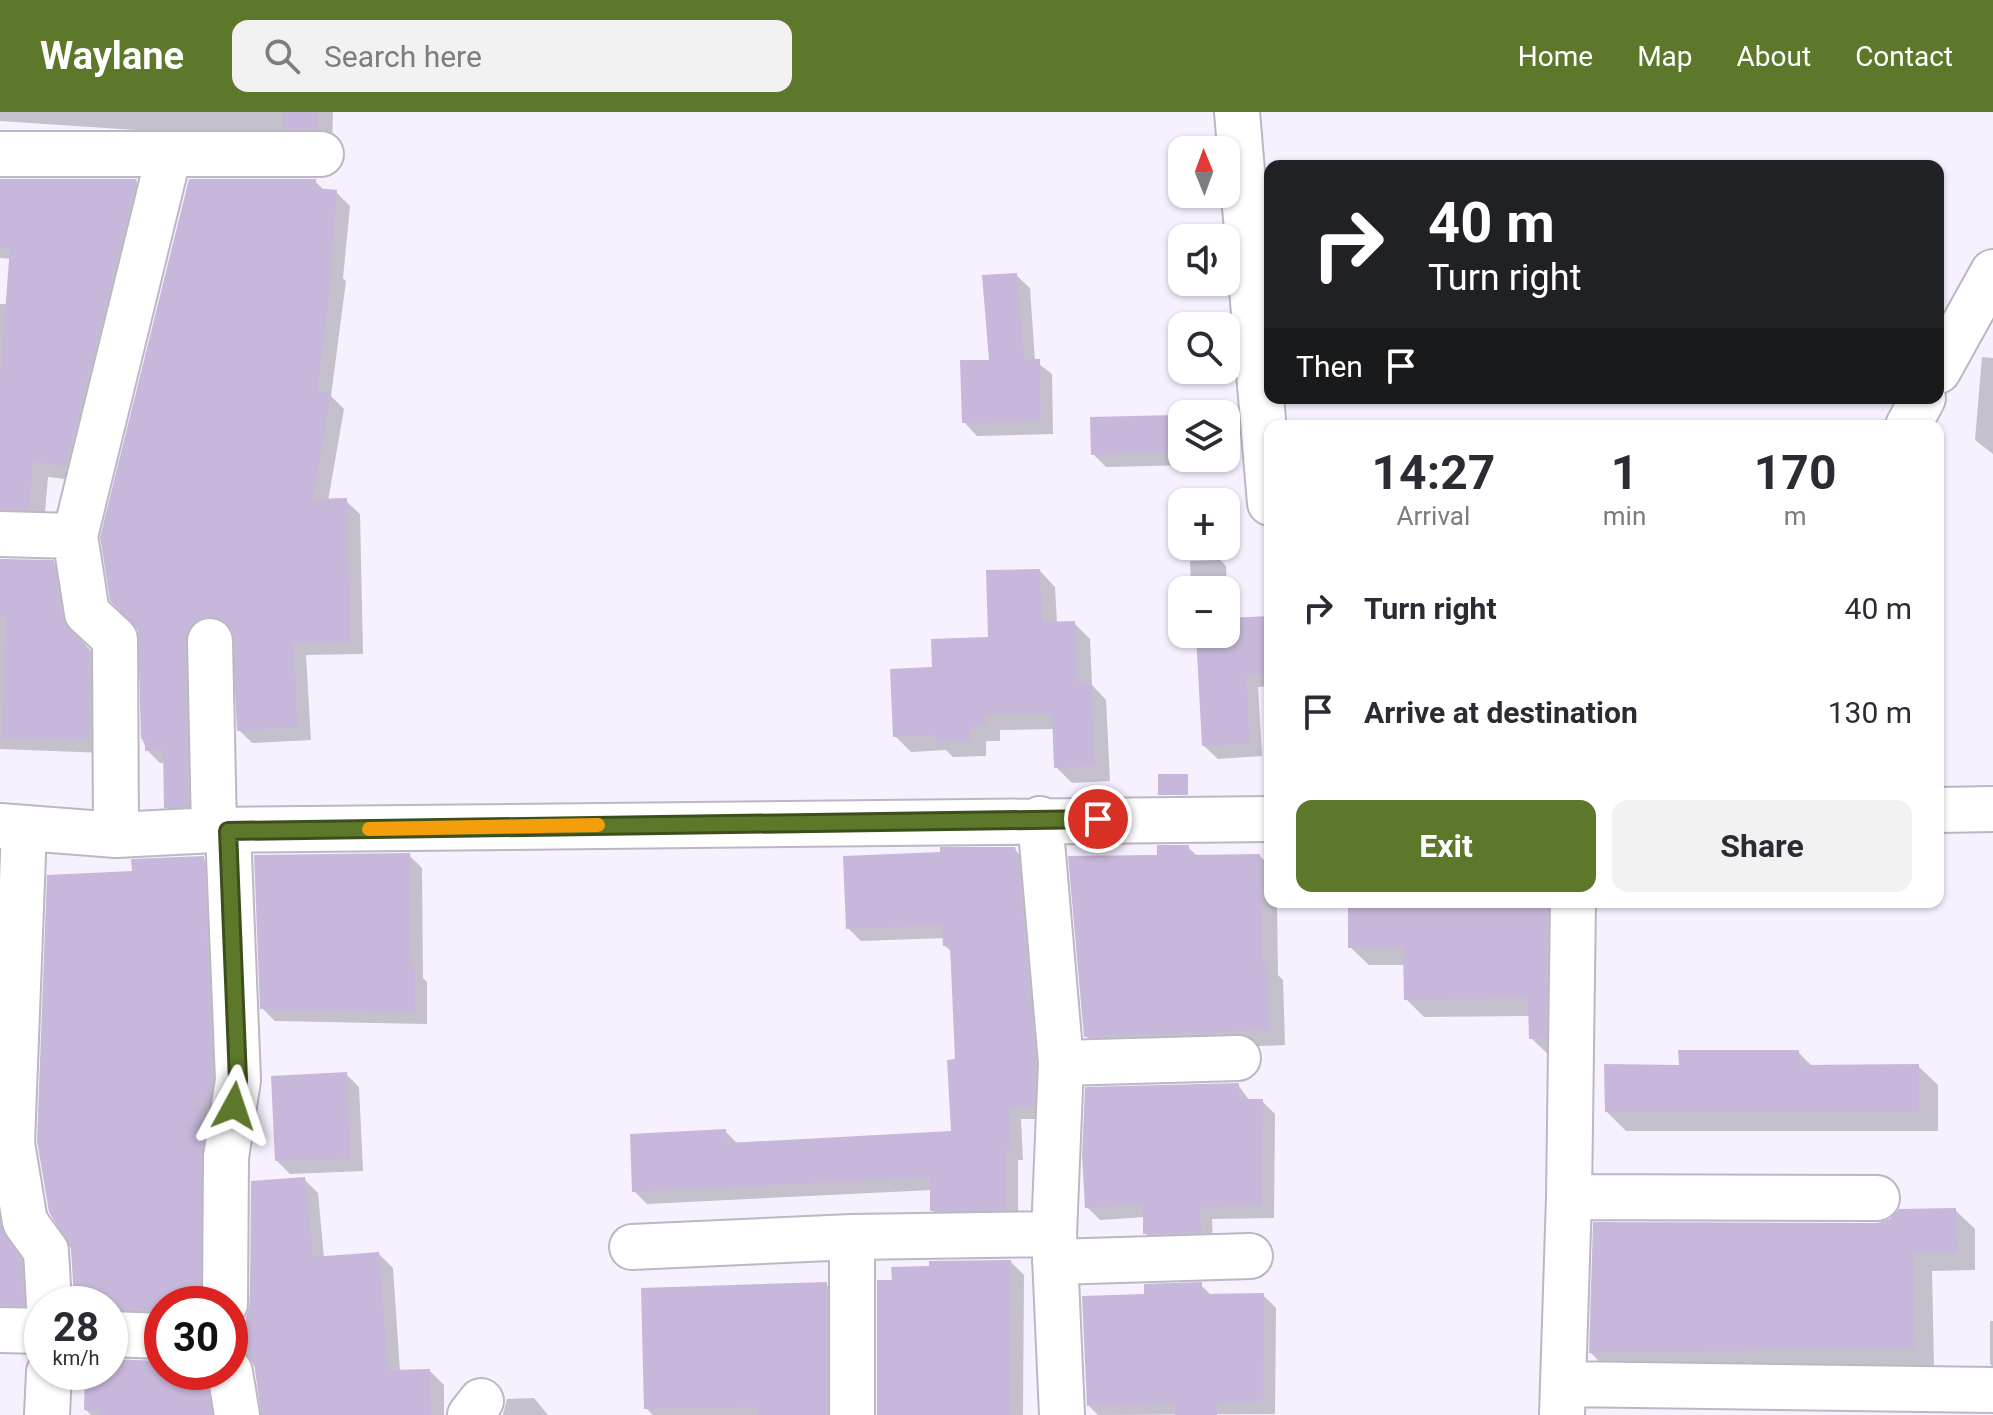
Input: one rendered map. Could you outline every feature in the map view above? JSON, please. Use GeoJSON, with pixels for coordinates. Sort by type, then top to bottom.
{"type":"FeatureCollection","features":[{"type":"Feature","properties":{"kind":"street"},"geometry":{"type":"LineString","coordinates":[[1237,112],[1264,432]]}},
{"type":"Feature","properties":{"kind":"street"},"geometry":{"type":"LineString","coordinates":[[0,154],[321,154]]}},
{"type":"Feature","properties":{"kind":"street"},"geometry":{"type":"LineString","coordinates":[[116,835],[115,639],[87,613],[75,536],[169,154]]}},
{"type":"Feature","properties":{"kind":"street"},"geometry":{"type":"LineString","coordinates":[[1944,360],[1993,272]]}},
{"type":"Feature","properties":{"kind":"street"},"geometry":{"type":"LineString","coordinates":[[0,534],[75,536]]}},
{"type":"Feature","properties":{"kind":"street"},"geometry":{"type":"LineString","coordinates":[[210,641],[238,1080],[226,1157],[225,1286]]}},
{"type":"Feature","properties":{"kind":"street"},"geometry":{"type":"LineString","coordinates":[[1944,810],[1993,809]]}},
{"type":"Feature","properties":{"kind":"street"},"geometry":{"type":"LineString","coordinates":[[1040,819],[1061,1063],[1054,1248],[1062,1415]]}},
{"type":"Feature","properties":{"kind":"street"},"geometry":{"type":"LineString","coordinates":[[48,1286],[46,1251],[32,1237],[25,1222],[6,1143],[12,827],[116,835],[221,830],[1264,819]]}},
{"type":"Feature","properties":{"kind":"street"},"geometry":{"type":"LineString","coordinates":[[1573,908],[1563,1399],[1993,1390]]}},
{"type":"Feature","properties":{"kind":"street"},"geometry":{"type":"LineString","coordinates":[[1061,1063],[1238,1058]]}},
{"type":"Feature","properties":{"kind":"street"},"geometry":{"type":"LineString","coordinates":[[1569,1197],[1877,1198]]}},
{"type":"Feature","properties":{"kind":"street"},"geometry":{"type":"LineString","coordinates":[[852,1237],[852,1415]]}},
{"type":"Feature","properties":{"kind":"street"},"geometry":{"type":"LineString","coordinates":[[632,1247],[852,1237],[1250,1256]]}},
{"type":"Feature","properties":{"kind":"street"},"geometry":{"type":"LineString","coordinates":[[0,1330],[24,1331]]}},
{"type":"Feature","properties":{"kind":"street"},"geometry":{"type":"LineString","coordinates":[[47,1415],[48,1390]]}},
{"type":"Feature","properties":{"kind":"street"},"geometry":{"type":"LineString","coordinates":[[233,1390],[237,1415]]}},
{"type":"Feature","properties":{"kind":"building"},"geometry":{"type":"Polygon","coordinates":[[[283,112],[318,112],[317,129],[283,129],[283,112]]]}},
{"type":"Feature","properties":{"kind":"building"},"geometry":{"type":"Polygon","coordinates":[[[0,179],[137,179],[66,466],[33,462],[29,510],[0,509],[0,380],[10,247],[0,248],[0,179]]]}},
{"type":"Feature","properties":{"kind":"building"},"geometry":{"type":"Polygon","coordinates":[[[189,179],[316,179],[316,188],[337,190],[333,265],[317,391],[331,393],[313,499],[347,498],[350,642],[293,643],[298,727],[237,731],[232,629],[221,619],[209,616],[196,620],[188,630],[185,642],[188,806],[164,808],[163,750],[145,751],[145,739],[141,739],[138,630],[110,601],[100,537],[189,179]]]}},
{"type":"Feature","properties":{"kind":"building"},"geometry":{"type":"Polygon","coordinates":[[[1017,273],[1024,359],[1040,359],[1041,422],[962,423],[960,360],[989,360],[982,275],[1017,273]]]}},
{"type":"Feature","properties":{"kind":"building"},"geometry":{"type":"Polygon","coordinates":[[[1168,415],[1168,452],[1091,455],[1090,417],[1168,415]]]}},
{"type":"Feature","properties":{"kind":"building"},"geometry":{"type":"Polygon","coordinates":[[[0,559],[54,560],[63,618],[70,631],[90,650],[90,739],[2,738],[6,616],[0,616],[0,559]]]}},
{"type":"Feature","properties":{"kind":"building"},"geometry":{"type":"Polygon","coordinates":[[[1040,569],[1042,622],[1075,621],[1077,682],[1091,682],[1095,766],[1054,768],[1052,713],[985,714],[986,726],[971,726],[971,741],[935,742],[935,735],[893,737],[890,669],[932,667],[931,639],[988,637],[986,570],[1040,569]]]}},
{"type":"Feature","properties":{"kind":"building"},"geometry":{"type":"Polygon","coordinates":[[[1264,616],[1264,674],[1246,675],[1250,744],[1202,746],[1197,648],[1240,648],[1240,617],[1264,616]]]}},
{"type":"Feature","properties":{"kind":"building"},"geometry":{"type":"Polygon","coordinates":[[[1158,774],[1188,774],[1188,795],[1158,795],[1158,774]]]}},
{"type":"Feature","properties":{"kind":"building"},"geometry":{"type":"Polygon","coordinates":[[[1157,845],[1189,845],[1189,855],[1260,854],[1262,962],[1267,962],[1269,1030],[1084,1037],[1068,856],[1157,855],[1157,845]]]}},
{"type":"Feature","properties":{"kind":"building"},"geometry":{"type":"Polygon","coordinates":[[[940,847],[1015,847],[1018,856],[1036,1064],[1034,1107],[1009,1107],[1011,1148],[1006,1148],[1006,1210],[930,1211],[930,1177],[632,1192],[630,1134],[726,1129],[727,1143],[951,1131],[947,1060],[955,1059],[950,946],[943,946],[942,925],[846,929],[843,856],[940,852],[940,847]]]}},
{"type":"Feature","properties":{"kind":"building"},"geometry":{"type":"Polygon","coordinates":[[[410,853],[411,967],[415,967],[415,1012],[260,1009],[254,855],[410,853]]]}},
{"type":"Feature","properties":{"kind":"building"},"geometry":{"type":"Polygon","coordinates":[[[204,856],[213,1079],[209,1101],[200,1102],[204,1137],[200,1286],[144,1286],[144,1310],[128,1310],[128,1286],[73,1286],[71,1249],[49,1212],[37,1141],[47,875],[132,871],[131,859],[204,856]]]}},
{"type":"Feature","properties":{"kind":"building"},"geometry":{"type":"Polygon","coordinates":[[[1348,908],[1548,908],[1546,1038],[1529,1039],[1528,998],[1404,1000],[1403,947],[1348,948],[1348,908]]]}},
{"type":"Feature","properties":{"kind":"building"},"geometry":{"type":"Polygon","coordinates":[[[1678,1050],[1799,1050],[1800,1065],[1919,1064],[1919,1112],[1605,1112],[1604,1064],[1679,1065],[1678,1050]]]}},
{"type":"Feature","properties":{"kind":"building"},"geometry":{"type":"Polygon","coordinates":[[[347,1072],[350,1159],[275,1161],[271,1076],[347,1072]]]}},
{"type":"Feature","properties":{"kind":"building"},"geometry":{"type":"Polygon","coordinates":[[[1239,1083],[1239,1099],[1263,1099],[1262,1206],[1200,1207],[1201,1232],[1143,1234],[1143,1205],[1085,1208],[1082,1156],[1085,1087],[1239,1083]]]}},
{"type":"Feature","properties":{"kind":"building"},"geometry":{"type":"Polygon","coordinates":[[[305,1177],[313,1257],[379,1252],[388,1370],[430,1369],[431,1415],[261,1415],[255,1368],[249,1356],[248,1343],[251,1181],[305,1177]]]}},
{"type":"Feature","properties":{"kind":"building"},"geometry":{"type":"Polygon","coordinates":[[[1956,1208],[1957,1252],[1914,1253],[1915,1348],[1589,1353],[1593,1222],[1877,1223],[1890,1219],[1899,1209],[1956,1208]]]}},
{"type":"Feature","properties":{"kind":"building"},"geometry":{"type":"Polygon","coordinates":[[[0,1224],[21,1260],[24,1306],[0,1305],[0,1224]]]}},
{"type":"Feature","properties":{"kind":"building"},"geometry":{"type":"Polygon","coordinates":[[[1011,1260],[1009,1415],[877,1415],[877,1280],[892,1280],[891,1267],[929,1266],[929,1261],[1011,1260]]]}},
{"type":"Feature","properties":{"kind":"building"},"geometry":{"type":"Polygon","coordinates":[[[827,1282],[827,1415],[758,1415],[758,1407],[644,1409],[641,1288],[827,1282]]]}},
{"type":"Feature","properties":{"kind":"building"},"geometry":{"type":"Polygon","coordinates":[[[1202,1282],[1202,1294],[1264,1293],[1263,1401],[1216,1403],[1217,1415],[1175,1415],[1174,1404],[1087,1406],[1082,1296],[1144,1294],[1144,1284],[1202,1282]]]}},
{"type":"Feature","properties":{"kind":"building"},"geometry":{"type":"Polygon","coordinates":[[[128,1360],[144,1360],[144,1390],[209,1390],[212,1415],[99,1415],[99,1411],[84,1410],[85,1390],[128,1390],[128,1360]]]}},
{"type":"Feature","properties":{"kind":"slow traffic"},"geometry":{"type":"LineString","coordinates":[[369,829],[598,825]]}},
{"type":"Feature","properties":{"kind":"route"},"geometry":{"type":"LineString","coordinates":[[234,1106],[238,1080],[228,831],[1098,819]]}}]}
